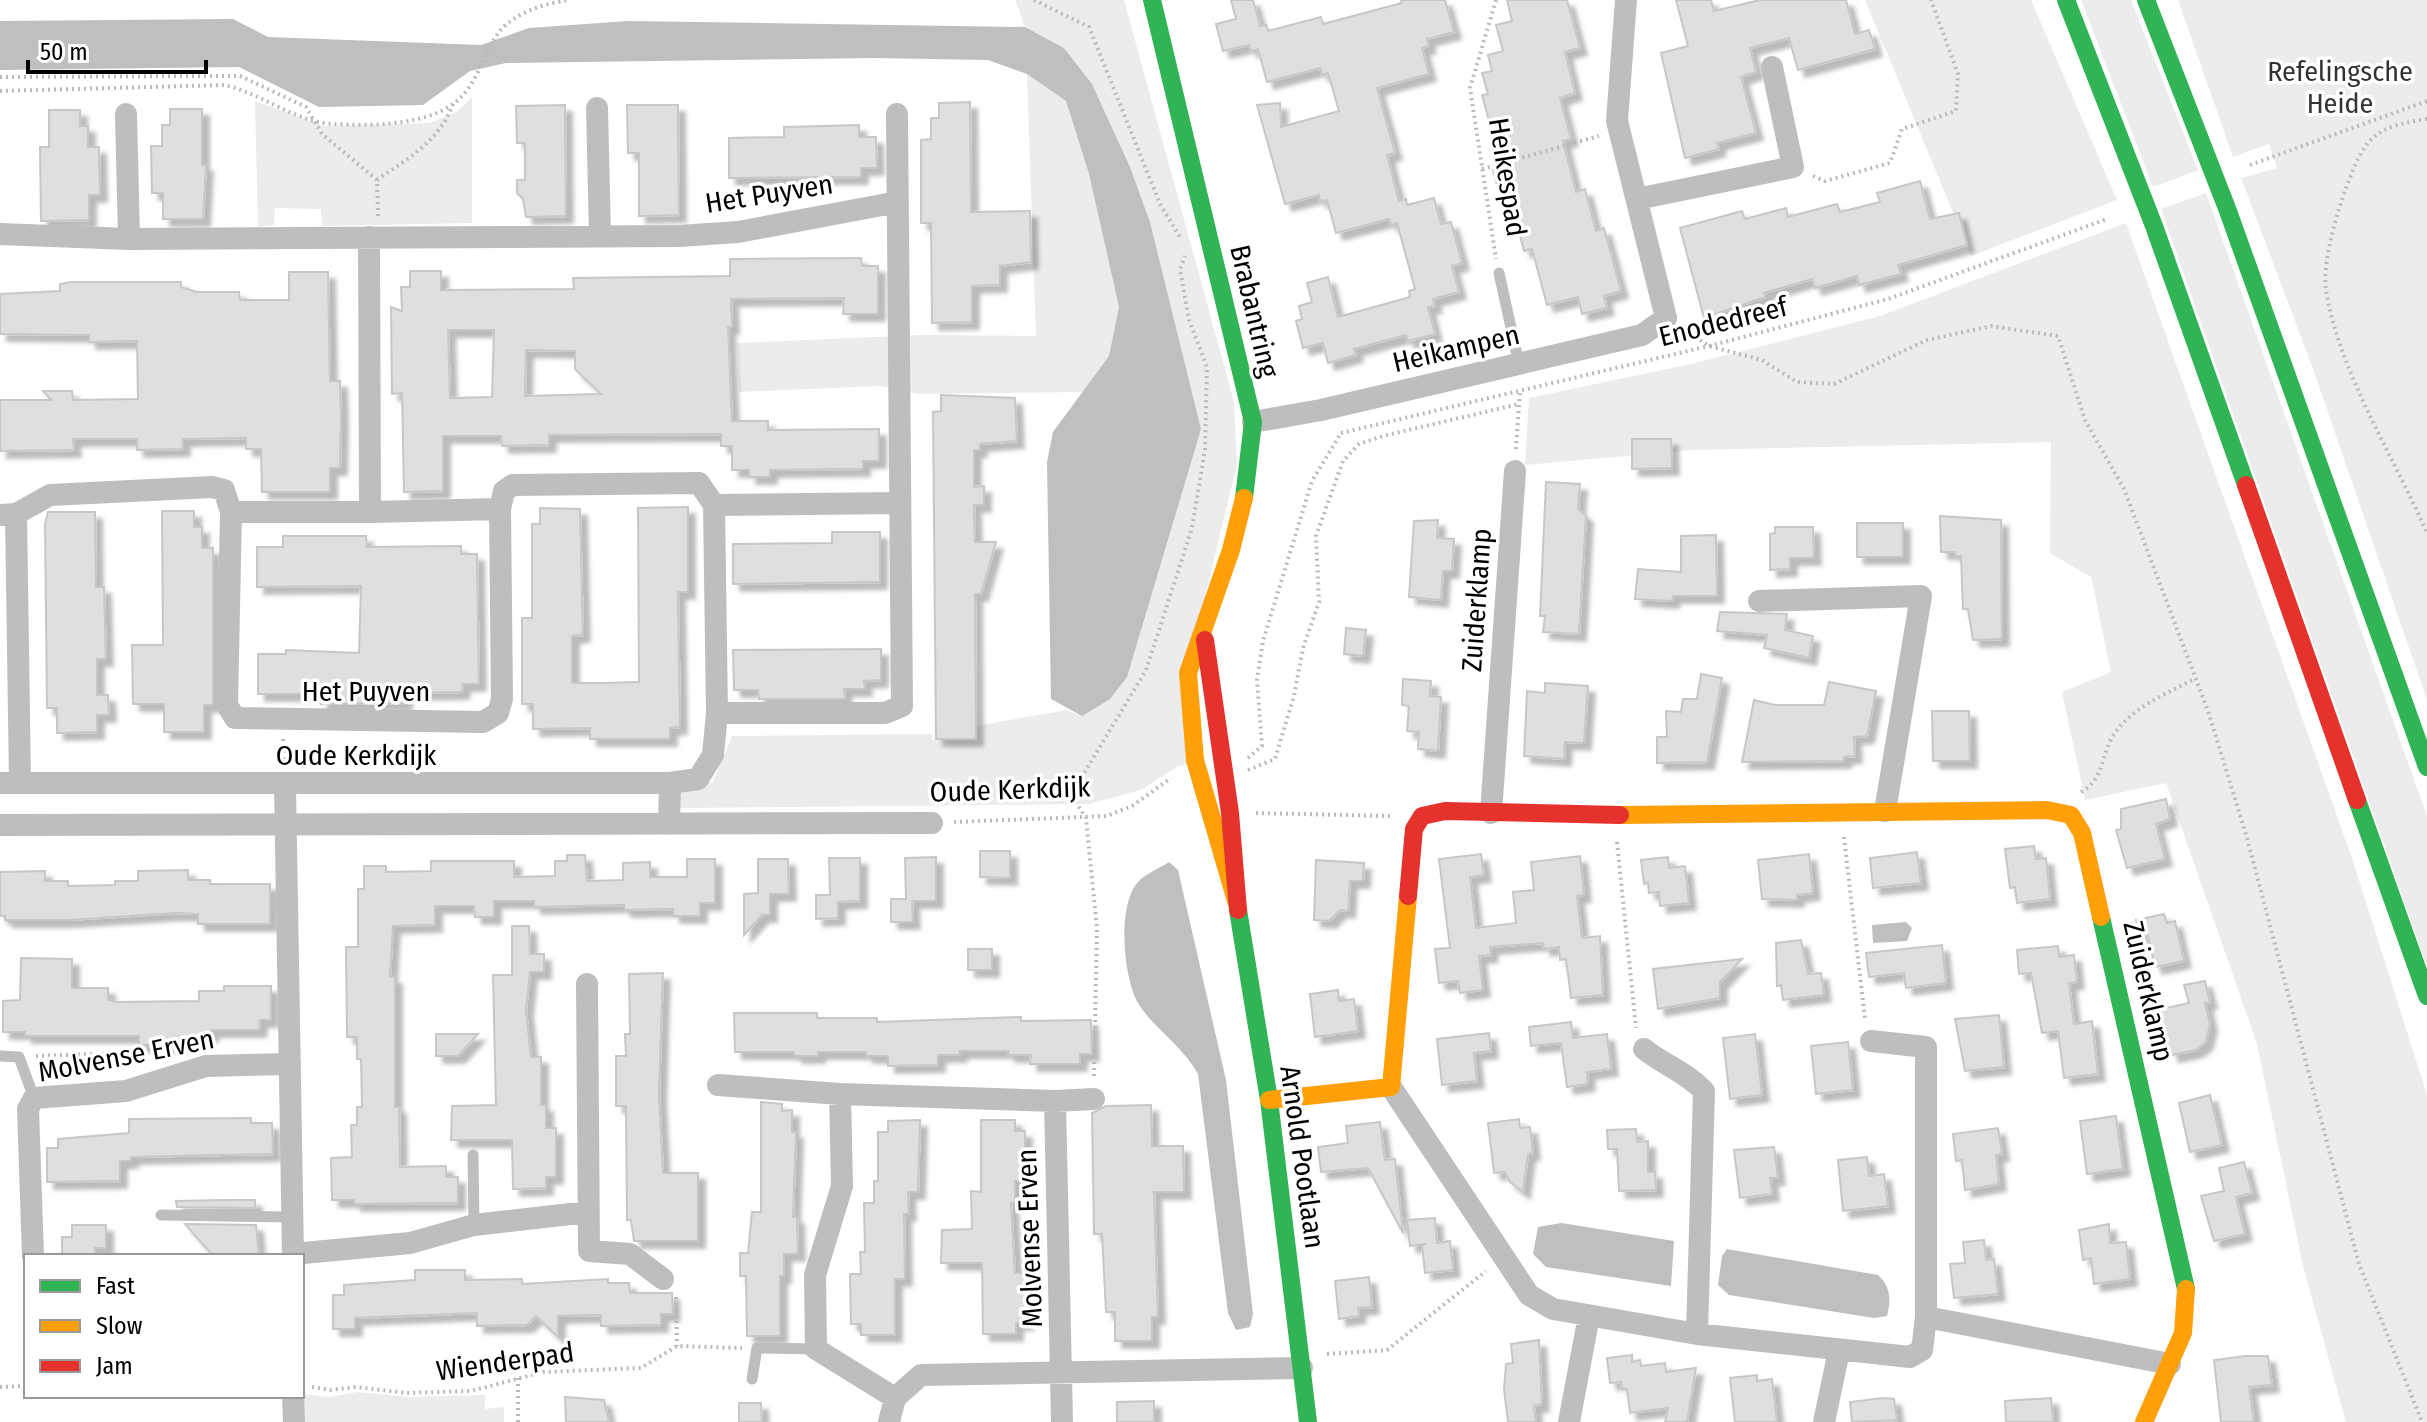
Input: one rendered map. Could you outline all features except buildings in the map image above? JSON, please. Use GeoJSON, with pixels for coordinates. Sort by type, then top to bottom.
{"type":"FeatureCollection","features":[{"type":"Feature","properties":{"kind":"main road","name":"Brabantring"},"geometry":{"type":"LineString","coordinates":[[1152,0],[1253,422],[1247,493],[1204,634],[1188,673],[1197,770]]}},
{"type":"Feature","properties":{"kind":"main road"},"geometry":{"type":"LineString","coordinates":[[2066,0],[2154,226],[2427,996]]}},
{"type":"Feature","properties":{"kind":"main road"},"geometry":{"type":"LineString","coordinates":[[2146,0],[2228,211],[2427,767]]}},
{"type":"Feature","properties":{"kind":"main road","name":"Brabantring"},"geometry":{"type":"LineString","coordinates":[[1204,634],[1224,770]]}},
{"type":"Feature","properties":{"kind":"main road","name":"Arnold Pootlaan"},"geometry":{"type":"LineString","coordinates":[[1197,770],[1207,816],[1236,901]]}},
{"type":"Feature","properties":{"kind":"main road","name":"Arnold Pootlaan"},"geometry":{"type":"LineString","coordinates":[[1224,770],[1236,901],[1269,1100],[1308,1422]]}},
{"type":"Feature","properties":{"kind":"main road","name":"Zuiderklamp"},"geometry":{"type":"LineString","coordinates":[[1422,816],[1445,811],[1614,815],[2047,810],[2071,815],[2082,833],[2188,1298],[2183,1333],[2144,1422]]}},
{"type":"Feature","properties":{"kind":"main road"},"geometry":{"type":"LineString","coordinates":[[1269,1100],[1391,1087],[1414,829],[1422,816]]}},
{"type":"Feature","properties":{"kind":"street"},"geometry":{"type":"LineString","coordinates":[[1626,0],[1619,130],[1666,318]]}},
{"type":"Feature","properties":{"kind":"street"},"geometry":{"type":"LineString","coordinates":[[1637,199],[1793,167],[1772,67]]}},
{"type":"Feature","properties":{"kind":"street"},"geometry":{"type":"LineString","coordinates":[[597,108],[600,235]]}},
{"type":"Feature","properties":{"kind":"street"},"geometry":{"type":"LineString","coordinates":[[126,114],[129,239]]}},
{"type":"Feature","properties":{"kind":"street"},"geometry":{"type":"LineString","coordinates":[[717,713],[885,713],[902,706],[897,114]]}},
{"type":"Feature","properties":{"kind":"street","name":"Het Puyven"},"geometry":{"type":"LineString","coordinates":[[0,234],[129,239],[738,232],[898,202]]}},
{"type":"Feature","properties":{"kind":"street"},"geometry":{"type":"LineString","coordinates":[[369,237],[370,512]]}},
{"type":"Feature","properties":{"kind":"street","name":"Heikampen"},"geometry":{"type":"LineString","coordinates":[[1253,422],[1642,335],[1666,318]]}},
{"type":"Feature","properties":{"kind":"street","name":"Zuiderklamp"},"geometry":{"type":"LineString","coordinates":[[1491,813],[1515,471]]}},
{"type":"Feature","properties":{"kind":"street"},"geometry":{"type":"LineString","coordinates":[[10,783],[8,514],[50,495],[212,487],[224,490],[231,512],[370,512],[500,509],[504,491],[513,485],[699,483],[714,505],[717,713],[713,755],[698,779],[670,783],[669,824]]}},
{"type":"Feature","properties":{"kind":"street"},"geometry":{"type":"LineString","coordinates":[[714,505],[899,503]]}},
{"type":"Feature","properties":{"kind":"street","name":"Het Puyven"},"geometry":{"type":"LineString","coordinates":[[231,512],[227,705],[235,718],[483,722],[498,713],[502,699],[500,509]]}},
{"type":"Feature","properties":{"kind":"street"},"geometry":{"type":"LineString","coordinates":[[1759,601],[1921,596],[1885,811]]}},
{"type":"Feature","properties":{"kind":"street","name":"Oude Kerkdijk"},"geometry":{"type":"LineString","coordinates":[[10,783],[670,783]]}},
{"type":"Feature","properties":{"kind":"street"},"geometry":{"type":"LineString","coordinates":[[285,785],[293,1254]]}},
{"type":"Feature","properties":{"kind":"street","name":"Oude Kerkdijk"},"geometry":{"type":"LineString","coordinates":[[0,825],[932,823]]}},
{"type":"Feature","properties":{"kind":"street"},"geometry":{"type":"LineString","coordinates":[[587,984],[589,1251],[630,1254],[663,1279]]}},
{"type":"Feature","properties":{"kind":"street"},"geometry":{"type":"LineString","coordinates":[[1391,1087],[1529,1295],[1553,1309],[1697,1334],[1910,1357],[1922,1350],[1926,1317],[1926,1047],[1871,1041]]}},
{"type":"Feature","properties":{"kind":"street"},"geometry":{"type":"LineString","coordinates":[[1644,1049],[1664,1065],[1688,1074],[1704,1091],[1697,1334]]}},
{"type":"Feature","properties":{"kind":"street","name":"Molvense Erven"},"geometry":{"type":"LineString","coordinates":[[33,1254],[28,1109],[34,1098],[126,1091],[206,1066],[290,1064]]}},
{"type":"Feature","properties":{"kind":"street"},"geometry":{"type":"LineString","coordinates":[[718,1085],[840,1094],[1055,1101],[1094,1099]]}},
{"type":"Feature","properties":{"kind":"street"},"geometry":{"type":"LineString","coordinates":[[840,1094],[842,1186],[815,1275],[816,1349],[895,1398]]}},
{"type":"Feature","properties":{"kind":"street","name":"Molvense Erven"},"geometry":{"type":"LineString","coordinates":[[1055,1101],[1062,1422]]}},
{"type":"Feature","properties":{"kind":"street"},"geometry":{"type":"LineString","coordinates":[[303,1254],[410,1243],[474,1225],[588,1212]]}},
{"type":"Feature","properties":{"kind":"street"},"geometry":{"type":"LineString","coordinates":[[1569,1422],[1589,1316]]}},
{"type":"Feature","properties":{"kind":"street"},"geometry":{"type":"LineString","coordinates":[[1926,1317],[2170,1364]]}},
{"type":"Feature","properties":{"kind":"street"},"geometry":{"type":"LineString","coordinates":[[1824,1422],[1839,1351]]}},
{"type":"Feature","properties":{"kind":"street"},"geometry":{"type":"LineString","coordinates":[[889,1422],[895,1398],[921,1375],[1302,1368]]}},
{"type":"Feature","properties":{"kind":"street"},"geometry":{"type":"LineString","coordinates":[[293,1398],[294,1422]]}},
{"type":"Feature","properties":{"kind":"lane","name":"Heikespad"},"geometry":{"type":"LineString","coordinates":[[1499,273],[1519,364]]}},
{"type":"Feature","properties":{"kind":"lane"},"geometry":{"type":"LineString","coordinates":[[0,1056],[19,1057],[34,1098]]}},
{"type":"Feature","properties":{"kind":"lane"},"geometry":{"type":"LineString","coordinates":[[473,1155],[474,1225]]}},
{"type":"Feature","properties":{"kind":"lane"},"geometry":{"type":"LineString","coordinates":[[161,1215],[292,1217]]}},
{"type":"Feature","properties":{"kind":"lane"},"geometry":{"type":"LineString","coordinates":[[752,1379],[757,1348],[816,1349]]}},
{"type":"Feature","properties":{"kind":"path"},"geometry":{"type":"LineString","coordinates":[[312,121],[333,124],[406,121],[427,117],[453,104],[471,85],[500,31],[543,3],[570,0]]}},
{"type":"Feature","properties":{"kind":"path"},"geometry":{"type":"LineString","coordinates":[[1034,0],[1089,27],[1160,204],[1180,239]]}},
{"type":"Feature","properties":{"kind":"path","name":"Heikespad"},"geometry":{"type":"LineString","coordinates":[[1496,0],[1470,88],[1499,273]]}},
{"type":"Feature","properties":{"kind":"path"},"geometry":{"type":"LineString","coordinates":[[1793,167],[1825,181],[1890,163],[1902,129],[1956,111],[1958,74],[1931,0]]}},
{"type":"Feature","properties":{"kind":"path"},"geometry":{"type":"LineString","coordinates":[[0,77],[240,76],[306,107],[312,121]]}},
{"type":"Feature","properties":{"kind":"path"},"geometry":{"type":"LineString","coordinates":[[0,91],[224,85],[247,90],[312,121],[377,180],[378,222],[369,237]]}},
{"type":"Feature","properties":{"kind":"path"},"geometry":{"type":"LineString","coordinates":[[2250,165],[2427,101]]}},
{"type":"Feature","properties":{"kind":"path"},"geometry":{"type":"LineString","coordinates":[[377,180],[425,146],[446,123],[453,104]]}},
{"type":"Feature","properties":{"kind":"path"},"geometry":{"type":"LineString","coordinates":[[2427,119],[2393,124],[2362,146],[2336,215],[2325,287],[2344,355],[2427,533]]}},
{"type":"Feature","properties":{"kind":"path"},"geometry":{"type":"LineString","coordinates":[[1482,169],[1619,130]]}},
{"type":"Feature","properties":{"kind":"path","name":"Enodedreef"},"geometry":{"type":"LineString","coordinates":[[1224,770],[1252,757],[1262,746],[1257,680],[1263,641],[1312,481],[1341,433],[1709,346],[1888,299],[2107,219]]}},
{"type":"Feature","properties":{"kind":"path"},"geometry":{"type":"LineString","coordinates":[[1094,1099],[1097,929],[1086,818],[1071,795],[1146,670],[1192,528],[1205,449],[1207,367],[1189,320],[1180,269],[1187,250]]}},
{"type":"Feature","properties":{"kind":"path"},"geometry":{"type":"LineString","coordinates":[[1666,318],[1709,346],[1762,360],[1797,382],[1834,384],[1927,340],[1991,326],[2058,336],[2085,420],[2124,489],[2170,604],[2247,838],[2359,1264],[2422,1422]]}},
{"type":"Feature","properties":{"kind":"path"},"geometry":{"type":"LineString","coordinates":[[1515,471],[1520,391]]}},
{"type":"Feature","properties":{"kind":"path"},"geometry":{"type":"LineString","coordinates":[[1224,770],[1264,766],[1275,759],[1294,696],[1303,648],[1319,602],[1316,536],[1343,461],[1359,444],[1383,436],[1519,404]]}},
{"type":"Feature","properties":{"kind":"path"},"geometry":{"type":"LineString","coordinates":[[2047,810],[2091,787],[2114,734],[2142,706],[2194,679]]}},
{"type":"Feature","properties":{"kind":"path"},"geometry":{"type":"LineString","coordinates":[[282,721],[285,785]]}},
{"type":"Feature","properties":{"kind":"path","name":"Oude Kerkdijk"},"geometry":{"type":"LineString","coordinates":[[932,823],[1107,816],[1132,806],[1166,781],[1197,770]]}},
{"type":"Feature","properties":{"kind":"path"},"geometry":{"type":"LineString","coordinates":[[1841,811],[1862,1012],[1871,1041]]}},
{"type":"Feature","properties":{"kind":"path"},"geometry":{"type":"LineString","coordinates":[[1246,813],[1422,816]]}},
{"type":"Feature","properties":{"kind":"path"},"geometry":{"type":"LineString","coordinates":[[1614,815],[1636,1029],[1644,1049]]}},
{"type":"Feature","properties":{"kind":"path"},"geometry":{"type":"LineString","coordinates":[[19,1057],[123,1053],[126,1091]]}},
{"type":"Feature","properties":{"kind":"path"},"geometry":{"type":"LineString","coordinates":[[1302,1368],[1329,1353],[1387,1350],[1503,1257]]}},
{"type":"Feature","properties":{"kind":"path"},"geometry":{"type":"LineString","coordinates":[[663,1279],[676,1288],[677,1346],[757,1348]]}},
{"type":"Feature","properties":{"kind":"path","name":"Wienderpad"},"geometry":{"type":"LineString","coordinates":[[304,1385],[330,1390],[356,1387],[407,1393],[471,1391],[543,1372],[641,1368],[677,1346]]}},
{"type":"Feature","properties":{"kind":"path"},"geometry":{"type":"LineString","coordinates":[[518,1378],[518,1422]]}},
{"type":"Feature","properties":{"kind":"path"},"geometry":{"type":"LineString","coordinates":[[0,1387],[24,1386]]}},
{"type":"Feature","properties":{"kind":"green space"},"geometry":{"type":"Polygon","coordinates":[[[1015,0],[1124,0],[1234,402],[1237,464],[1203,605],[1188,764],[1177,767],[1141,790],[1089,804],[678,808],[678,785],[713,782],[732,736],[932,734],[932,740],[975,740],[976,726],[1066,710],[1082,716],[1201,429],[1150,222],[1130,167],[1092,84],[1064,48],[1025,27],[1015,0]]]}},
{"type":"Feature","properties":{"kind":"green space"},"geometry":{"type":"Polygon","coordinates":[[[1865,0],[2031,0],[2117,200],[1971,256],[1865,0]]]}},
{"type":"Feature","properties":{"kind":"green space"},"geometry":{"type":"Polygon","coordinates":[[[2081,0],[2131,0],[2198,170],[2153,187],[2081,0]]]}},
{"type":"Feature","properties":{"kind":"green space","name":"Refelingsche Heide"},"geometry":{"type":"Polygon","coordinates":[[[2178,0],[2427,0],[2427,700],[2312,366],[2241,178],[2277,168],[2269,144],[2233,157],[2178,0]]]}},
{"type":"Feature","properties":{"kind":"green space"},"geometry":{"type":"Polygon","coordinates":[[[1027,74],[1066,101],[1089,174],[1119,307],[1110,356],[1083,392],[920,394],[880,386],[739,392],[737,343],[919,335],[1036,336],[1027,74]]]}},
{"type":"Feature","properties":{"kind":"green space"},"geometry":{"type":"Polygon","coordinates":[[[472,97],[472,223],[322,226],[321,209],[275,208],[274,225],[258,227],[255,101],[324,126],[430,123],[458,111],[472,97]]]}},
{"type":"Feature","properties":{"kind":"green space"},"geometry":{"type":"Polygon","coordinates":[[[2206,193],[2427,816],[2427,967],[2161,209],[2206,193]]]}},
{"type":"Feature","properties":{"kind":"green space"},"geometry":{"type":"Polygon","coordinates":[[[2126,223],[2352,858],[2427,1095],[2427,1422],[2346,1422],[2303,1266],[2257,1044],[2166,783],[2085,800],[2062,692],[2111,672],[2091,577],[2050,553],[2051,442],[1693,450],[1525,465],[1529,398],[1691,364],[1880,316],[2126,223]]]}},
{"type":"Feature","properties":{"kind":"green space"},"geometry":{"type":"Polygon","coordinates":[[[357,1392],[408,1397],[485,1395],[485,1409],[504,1407],[504,1422],[305,1422],[304,1394],[329,1397],[357,1392]]]}},
{"type":"Feature","properties":{"kind":"shaded area"},"geometry":{"type":"Polygon","coordinates":[[[233,19],[268,37],[481,45],[529,28],[628,21],[1025,27],[1064,48],[1092,84],[1130,167],[1150,222],[1201,429],[1127,677],[1110,699],[1082,716],[1051,699],[1047,462],[1053,432],[1109,356],[1119,307],[1089,174],[1066,101],[1027,74],[988,60],[875,58],[506,63],[470,71],[423,105],[319,107],[239,67],[0,70],[0,21],[233,19]]]}},
{"type":"Feature","properties":{"kind":"shaded area"},"geometry":{"type":"Polygon","coordinates":[[[1169,862],[1178,870],[1226,1080],[1253,1314],[1250,1327],[1236,1330],[1228,1313],[1198,1074],[1138,1003],[1126,959],[1125,924],[1131,893],[1141,879],[1169,862]]]}},
{"type":"Feature","properties":{"kind":"shaded area"},"geometry":{"type":"Polygon","coordinates":[[[1906,922],[1912,928],[1907,941],[1873,943],[1872,925],[1906,922]]]}},
{"type":"Feature","properties":{"kind":"shaded area"},"geometry":{"type":"Polygon","coordinates":[[[1561,1223],[1674,1241],[1671,1286],[1546,1267],[1533,1254],[1538,1227],[1561,1223]]]}},
{"type":"Feature","properties":{"kind":"shaded area"},"geometry":{"type":"Polygon","coordinates":[[[1727,1249],[1878,1275],[1889,1294],[1887,1316],[1874,1318],[1729,1295],[1718,1285],[1722,1256],[1727,1249]]]}},
{"type":"Feature","properties":{"kind":"traffic: fast"},"geometry":{"type":"LineString","coordinates":[[1152,0],[1253,422],[1244,498]]}},
{"type":"Feature","properties":{"kind":"traffic: fast"},"geometry":{"type":"LineString","coordinates":[[2066,0],[2154,226],[2246,485]]}},
{"type":"Feature","properties":{"kind":"traffic: fast"},"geometry":{"type":"LineString","coordinates":[[2146,0],[2228,211],[2427,767]]}},
{"type":"Feature","properties":{"kind":"traffic: fast"},"geometry":{"type":"LineString","coordinates":[[2357,800],[2427,996]]}},
{"type":"Feature","properties":{"kind":"traffic: fast"},"geometry":{"type":"LineString","coordinates":[[1238,910],[1269,1100],[1308,1422]]}},
{"type":"Feature","properties":{"kind":"traffic: fast"},"geometry":{"type":"LineString","coordinates":[[2101,917],[2186,1289]]}},
{"type":"Feature","properties":{"kind":"traffic: slow"},"geometry":{"type":"LineString","coordinates":[[1236,901],[1195,760],[1188,673],[1231,550],[1244,498]]}},
{"type":"Feature","properties":{"kind":"traffic: slow"},"geometry":{"type":"LineString","coordinates":[[1620,815],[2047,810],[2071,815],[2082,833],[2101,917]]}},
{"type":"Feature","properties":{"kind":"traffic: slow"},"geometry":{"type":"LineString","coordinates":[[1269,1100],[1391,1087],[1408,896]]}},
{"type":"Feature","properties":{"kind":"traffic: slow"},"geometry":{"type":"LineString","coordinates":[[2144,1422],[2183,1333],[2186,1289]]}},
{"type":"Feature","properties":{"kind":"traffic: jam"},"geometry":{"type":"LineString","coordinates":[[2246,485],[2357,800]]}},
{"type":"Feature","properties":{"kind":"traffic: jam"},"geometry":{"type":"LineString","coordinates":[[1205,640],[1230,813],[1238,910]]}},
{"type":"Feature","properties":{"kind":"traffic: jam"},"geometry":{"type":"LineString","coordinates":[[1408,896],[1414,829],[1422,816],[1445,811],[1620,815]]}}]}
